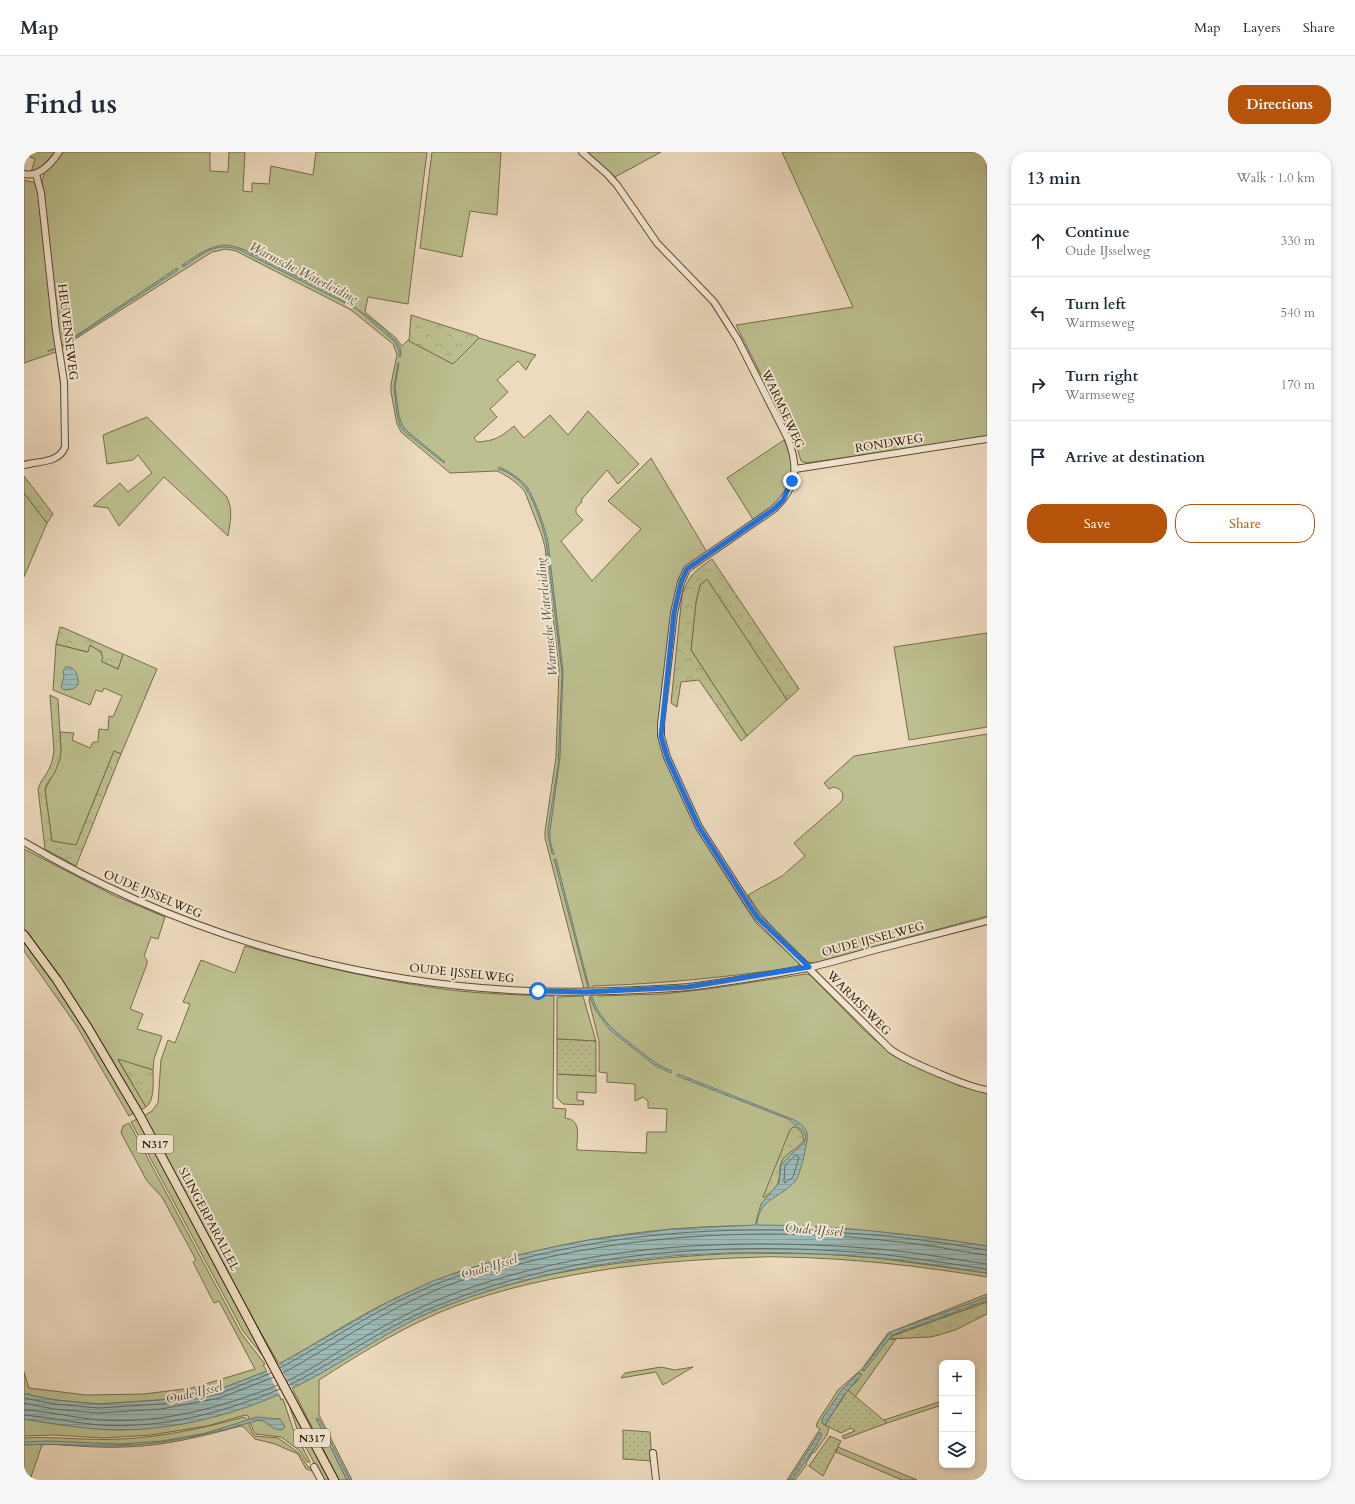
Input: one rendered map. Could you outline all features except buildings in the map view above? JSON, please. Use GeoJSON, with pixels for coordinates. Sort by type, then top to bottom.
{"type":"FeatureCollection","features":[{"type":"Feature","properties":{"kind":"main road","name":"SLINGERPARALLEL"},"geometry":{"type":"LineString","coordinates":[[24,935],[57,980],[88,1028],[132,1102],[334,1480]]}},
{"type":"Feature","properties":{"kind":"street"},"geometry":{"type":"LineString","coordinates":[[24,174],[36,174],[55,157],[58,152]]}},
{"type":"Feature","properties":{"kind":"street","name":"WARMSEWEG"},"geometry":{"type":"LineString","coordinates":[[582,152],[617,184],[657,243],[714,302],[738,340],[793,453],[795,468],[788,492],[783,500],[774,509],[687,569],[681,582],[674,613],[661,736],[667,757],[699,827],[758,918],[809,967],[874,1034],[898,1054],[907,1060],[959,1082],[987,1090]]}},
{"type":"Feature","properties":{"kind":"street","name":"HEUVENSEWEG"},"geometry":{"type":"LineString","coordinates":[[24,465],[58,457],[65,447],[64,382],[56,331],[41,193],[36,174]]}},
{"type":"Feature","properties":{"kind":"street","name":"RONDWEG"},"geometry":{"type":"LineString","coordinates":[[795,468],[987,439]]}},
{"type":"Feature","properties":{"kind":"street","name":"OUDE IJSSELWEG"},"geometry":{"type":"LineString","coordinates":[[24,842],[52,859],[130,898],[208,929],[272,949],[365,972],[411,980],[485,988],[586,992],[688,987],[809,967],[987,921]]}},
{"type":"Feature","properties":{"kind":"street"},"geometry":{"type":"LineString","coordinates":[[653,1454],[656,1480]]}},
{"type":"Feature","properties":{"kind":"street"},"geometry":{"type":"LineString","coordinates":[[314,1467],[321,1480]]}},
{"type":"Feature","properties":{"kind":"green space"},"geometry":{"type":"Polygon","coordinates":[[[31,152],[55,152],[39,169],[31,172],[35,159],[30,157],[31,152]]]}},
{"type":"Feature","properties":{"kind":"green space"},"geometry":{"type":"Polygon","coordinates":[[[61,152],[210,152],[210,171],[228,172],[229,152],[245,152],[243,191],[252,192],[252,183],[269,184],[271,166],[313,175],[316,152],[427,152],[408,304],[368,297],[365,312],[396,338],[402,346],[408,340],[453,364],[479,338],[536,355],[526,370],[518,361],[497,380],[508,392],[490,409],[497,417],[474,438],[477,442],[489,441],[497,438],[514,426],[524,438],[550,415],[568,435],[588,411],[639,464],[618,484],[607,470],[576,508],[576,513],[583,520],[561,541],[592,581],[641,529],[608,501],[651,458],[708,554],[682,574],[659,737],[662,751],[698,831],[745,906],[757,924],[799,963],[799,966],[718,977],[643,984],[593,986],[594,989],[584,989],[545,838],[556,757],[559,669],[545,547],[525,492],[512,480],[497,471],[450,473],[401,432],[397,424],[391,392],[391,384],[397,355],[393,344],[351,310],[236,251],[226,249],[212,252],[61,348],[61,353],[42,180],[45,172],[61,152]]]}},
{"type":"Feature","properties":{"kind":"green space"},"geometry":{"type":"Polygon","coordinates":[[[432,152],[501,152],[497,215],[470,211],[462,257],[420,248],[432,152]]]}},
{"type":"Feature","properties":{"kind":"green space"},"geometry":{"type":"Polygon","coordinates":[[[587,152],[661,152],[615,177],[587,152]]]}},
{"type":"Feature","properties":{"kind":"green space"},"geometry":{"type":"Polygon","coordinates":[[[782,152],[987,152],[987,437],[807,463],[801,461],[796,444],[736,325],[853,307],[782,152]]]}},
{"type":"Feature","properties":{"kind":"green space"},"geometry":{"type":"Polygon","coordinates":[[[24,180],[36,183],[39,192],[62,375],[62,410],[61,388],[56,352],[24,363],[24,180]]]}},
{"type":"Feature","properties":{"kind":"green space"},"geometry":{"type":"Polygon","coordinates":[[[411,315],[477,336],[479,338],[453,364],[409,341],[411,315]]]}},
{"type":"Feature","properties":{"kind":"green space"},"geometry":{"type":"Polygon","coordinates":[[[147,417],[226,496],[231,511],[228,536],[164,477],[119,526],[108,508],[93,506],[120,483],[128,492],[152,473],[138,455],[133,460],[107,464],[103,435],[147,417]]]}},
{"type":"Feature","properties":{"kind":"green space"},"geometry":{"type":"Polygon","coordinates":[[[63,435],[63,446],[58,456],[24,463],[25,461],[51,457],[58,453],[63,435]]]}},
{"type":"Feature","properties":{"kind":"green space"},"geometry":{"type":"Polygon","coordinates":[[[784,440],[789,454],[792,470],[789,485],[786,492],[778,502],[754,521],[727,478],[784,440]]]}},
{"type":"Feature","properties":{"kind":"green space"},"geometry":{"type":"Polygon","coordinates":[[[24,476],[53,514],[47,523],[24,493],[24,476]]]}},
{"type":"Feature","properties":{"kind":"green space"},"geometry":{"type":"Polygon","coordinates":[[[24,493],[47,523],[24,577],[24,493]]]}},
{"type":"Feature","properties":{"kind":"green space"},"geometry":{"type":"Polygon","coordinates":[[[712,559],[799,689],[787,700],[707,579],[700,585],[696,602],[691,650],[747,736],[741,741],[699,680],[681,682],[677,707],[671,703],[682,595],[684,588],[693,574],[712,559]]]}},
{"type":"Feature","properties":{"kind":"green space"},"geometry":{"type":"Polygon","coordinates":[[[707,579],[787,700],[747,736],[691,650],[696,602],[700,585],[707,579]]]}},
{"type":"Feature","properties":{"kind":"green space"},"geometry":{"type":"Polygon","coordinates":[[[60,627],[123,654],[118,669],[101,661],[103,658],[101,652],[90,645],[88,652],[56,644],[60,627]]]}},
{"type":"Feature","properties":{"kind":"green space"},"geometry":{"type":"Polygon","coordinates":[[[987,633],[987,727],[909,740],[894,647],[987,633]]]}},
{"type":"Feature","properties":{"kind":"green space"},"geometry":{"type":"Polygon","coordinates":[[[56,644],[87,652],[90,645],[101,652],[103,658],[101,661],[118,669],[123,654],[157,669],[121,754],[114,751],[76,845],[52,841],[45,790],[58,764],[61,751],[60,732],[74,733],[72,740],[90,748],[93,742],[98,742],[99,729],[108,730],[109,716],[113,717],[122,696],[104,688],[102,692],[96,690],[90,705],[53,690],[56,644]]]}},
{"type":"Feature","properties":{"kind":"green space"},"geometry":{"type":"Polygon","coordinates":[[[50,695],[58,699],[61,751],[60,759],[55,772],[46,785],[45,790],[52,841],[76,845],[114,751],[121,754],[76,866],[45,849],[38,789],[40,783],[48,772],[54,751],[50,695]]]}},
{"type":"Feature","properties":{"kind":"green space"},"geometry":{"type":"Polygon","coordinates":[[[987,734],[987,916],[814,963],[808,962],[768,922],[748,895],[782,876],[805,856],[794,843],[841,802],[842,799],[843,795],[841,791],[834,787],[829,789],[824,783],[854,756],[987,734]]]}},
{"type":"Feature","properties":{"kind":"green space"},"geometry":{"type":"Polygon","coordinates":[[[24,849],[113,895],[165,917],[158,939],[151,937],[144,956],[147,960],[147,964],[130,1009],[143,1014],[137,1029],[162,1036],[154,1059],[153,1070],[118,1060],[146,1107],[141,1110],[111,1058],[81,1011],[24,928],[24,849]]]}},
{"type":"Feature","properties":{"kind":"green space"},"geometry":{"type":"Polygon","coordinates":[[[24,940],[68,1003],[134,1113],[129,1116],[76,1025],[24,951],[24,940]]]}},
{"type":"Feature","properties":{"kind":"green space"},"geometry":{"type":"Polygon","coordinates":[[[245,946],[346,972],[398,982],[450,990],[515,995],[554,996],[553,1108],[566,1109],[565,1118],[571,1119],[574,1122],[578,1135],[577,1150],[646,1153],[647,1132],[666,1132],[667,1109],[648,1108],[648,1101],[643,1097],[635,1101],[635,1084],[607,1082],[607,1073],[599,1072],[599,1041],[589,1001],[590,996],[598,994],[599,996],[662,994],[708,989],[806,974],[810,975],[865,1031],[890,1053],[910,1064],[960,1086],[987,1093],[987,1246],[870,1231],[812,1227],[755,1226],[698,1227],[640,1232],[582,1241],[489,1263],[443,1277],[374,1309],[279,1364],[250,1314],[144,1116],[152,1111],[158,1103],[161,1060],[168,1040],[175,1043],[190,1004],[183,1002],[201,960],[235,973],[245,946]]]}},
{"type":"Feature","properties":{"kind":"green space"},"geometry":{"type":"Polygon","coordinates":[[[583,996],[596,1041],[557,1039],[557,997],[583,996]]]}},
{"type":"Feature","properties":{"kind":"green space"},"geometry":{"type":"Polygon","coordinates":[[[557,1039],[596,1041],[596,1076],[557,1074],[557,1039]]]}},
{"type":"Feature","properties":{"kind":"green space"},"geometry":{"type":"Polygon","coordinates":[[[118,1059],[153,1070],[152,1096],[146,1107],[118,1059]]]}},
{"type":"Feature","properties":{"kind":"green space"},"geometry":{"type":"Polygon","coordinates":[[[557,1074],[596,1076],[596,1093],[577,1092],[577,1100],[584,1101],[583,1105],[563,1104],[557,1098],[557,1074]]]}},
{"type":"Feature","properties":{"kind":"green space"},"geometry":{"type":"Polygon","coordinates":[[[137,1119],[266,1360],[243,1331],[131,1122],[137,1119]]]}},
{"type":"Feature","properties":{"kind":"green space"},"geometry":{"type":"Polygon","coordinates":[[[129,1123],[241,1333],[265,1364],[263,1365],[267,1371],[218,1390],[160,1400],[99,1404],[55,1400],[24,1394],[24,1372],[29,1388],[86,1395],[144,1394],[192,1388],[255,1369],[219,1301],[214,1303],[193,1262],[196,1260],[162,1197],[147,1181],[121,1133],[123,1126],[129,1123]]]}},
{"type":"Feature","properties":{"kind":"green space"},"geometry":{"type":"Polygon","coordinates":[[[793,1127],[796,1127],[802,1133],[804,1140],[783,1159],[777,1185],[765,1197],[763,1197],[790,1130],[793,1127]]]}},
{"type":"Feature","properties":{"kind":"green space"},"geometry":{"type":"Polygon","coordinates":[[[743,1253],[823,1254],[878,1258],[987,1273],[987,1277],[936,1269],[860,1261],[776,1257],[734,1258],[655,1263],[589,1272],[530,1284],[472,1300],[418,1322],[367,1350],[319,1380],[319,1415],[352,1480],[350,1480],[317,1418],[347,1480],[339,1480],[292,1388],[316,1376],[366,1345],[413,1320],[452,1303],[492,1290],[533,1279],[617,1263],[701,1255],[743,1253]]]}},
{"type":"Feature","properties":{"kind":"green space"},"geometry":{"type":"Polygon","coordinates":[[[987,1294],[987,1302],[893,1336],[890,1339],[896,1339],[855,1397],[848,1390],[858,1380],[859,1374],[822,1423],[829,1427],[827,1435],[814,1453],[813,1452],[806,1463],[807,1464],[795,1480],[787,1480],[820,1429],[816,1426],[818,1421],[838,1390],[862,1369],[888,1333],[987,1294]]]}},
{"type":"Feature","properties":{"kind":"green space"},"geometry":{"type":"Polygon","coordinates":[[[987,1302],[987,1314],[955,1330],[930,1337],[889,1339],[895,1335],[987,1302]]]}},
{"type":"Feature","properties":{"kind":"green space"},"geometry":{"type":"Polygon","coordinates":[[[661,1367],[675,1370],[693,1367],[663,1385],[656,1372],[621,1378],[625,1373],[661,1367]]]}},
{"type":"Feature","properties":{"kind":"green space"},"geometry":{"type":"Polygon","coordinates":[[[848,1390],[887,1423],[844,1439],[842,1436],[855,1431],[851,1428],[841,1433],[825,1425],[848,1390]]]}},
{"type":"Feature","properties":{"kind":"green space"},"geometry":{"type":"Polygon","coordinates":[[[279,1394],[281,1400],[283,1399],[293,1429],[310,1462],[307,1462],[300,1451],[281,1437],[256,1434],[248,1416],[245,1415],[207,1426],[151,1435],[103,1438],[54,1435],[24,1436],[24,1419],[100,1429],[155,1427],[197,1420],[279,1394]]]}},
{"type":"Feature","properties":{"kind":"green space"},"geometry":{"type":"Polygon","coordinates":[[[288,1401],[331,1480],[323,1480],[298,1432],[288,1401]]]}},
{"type":"Feature","properties":{"kind":"green space"},"geometry":{"type":"Polygon","coordinates":[[[939,1402],[939,1406],[887,1423],[884,1420],[939,1402]]]}},
{"type":"Feature","properties":{"kind":"green space"},"geometry":{"type":"Polygon","coordinates":[[[244,1417],[247,1419],[255,1436],[278,1438],[299,1453],[308,1467],[314,1469],[315,1472],[306,1469],[298,1454],[275,1444],[255,1439],[244,1427],[241,1426],[184,1440],[155,1445],[107,1447],[51,1444],[42,1445],[30,1480],[24,1480],[24,1438],[137,1438],[214,1425],[244,1417]]]}},
{"type":"Feature","properties":{"kind":"green space"},"geometry":{"type":"Polygon","coordinates":[[[623,1430],[650,1432],[652,1461],[623,1459],[623,1430]]]}},
{"type":"Feature","properties":{"kind":"green space"},"geometry":{"type":"Polygon","coordinates":[[[830,1436],[841,1441],[823,1476],[809,1466],[830,1436]]]}},
{"type":"Feature","properties":{"kind":"green space"},"geometry":{"type":"Polygon","coordinates":[[[838,1447],[917,1480],[902,1480],[836,1452],[838,1447]]]}},
{"type":"Feature","properties":{"kind":"water"},"geometry":{"type":"Polygon","coordinates":[[[221,245],[240,248],[254,254],[356,308],[240,250],[223,247],[216,248],[203,254],[183,267],[182,265],[209,249],[221,245]]]}},
{"type":"Feature","properties":{"kind":"water"},"geometry":{"type":"Polygon","coordinates":[[[177,268],[178,270],[62,345],[177,268]]]}},
{"type":"Feature","properties":{"kind":"water"},"geometry":{"type":"Polygon","coordinates":[[[358,310],[384,329],[396,341],[400,347],[401,356],[399,357],[399,351],[395,342],[358,310]]]}},
{"type":"Feature","properties":{"kind":"water"},"geometry":{"type":"Polygon","coordinates":[[[398,363],[395,387],[399,416],[402,425],[408,432],[445,462],[444,463],[405,432],[400,426],[394,388],[398,363]]]}},
{"type":"Feature","properties":{"kind":"water"},"geometry":{"type":"Polygon","coordinates":[[[499,467],[514,475],[527,487],[533,498],[548,542],[563,671],[560,757],[550,831],[550,841],[554,854],[552,854],[548,829],[558,765],[562,673],[547,548],[533,501],[524,486],[518,480],[510,474],[498,469],[499,467]]]}},
{"type":"Feature","properties":{"kind":"water"},"geometry":{"type":"Polygon","coordinates":[[[66,667],[72,668],[76,673],[78,685],[73,689],[64,690],[61,687],[64,676],[63,671],[66,667]]]}},
{"type":"Feature","properties":{"kind":"water"},"geometry":{"type":"Polygon","coordinates":[[[554,859],[556,859],[589,987],[588,987],[554,859]]]}},
{"type":"Feature","properties":{"kind":"water"},"geometry":{"type":"Polygon","coordinates":[[[592,997],[599,1013],[610,1026],[649,1058],[662,1067],[672,1071],[671,1073],[656,1066],[610,1030],[596,1011],[590,998],[592,997]]]}},
{"type":"Feature","properties":{"kind":"water","name":"Oude IJssel"},"geometry":{"type":"Polygon","coordinates":[[[678,1074],[792,1119],[805,1128],[807,1137],[802,1165],[798,1177],[790,1186],[766,1204],[758,1216],[757,1225],[844,1228],[987,1246],[987,1273],[892,1259],[828,1254],[726,1253],[624,1261],[574,1269],[525,1281],[476,1295],[448,1305],[411,1321],[324,1372],[297,1386],[276,1396],[231,1412],[184,1424],[137,1430],[114,1430],[80,1427],[24,1419],[24,1394],[29,1393],[30,1395],[55,1400],[99,1404],[160,1400],[218,1390],[267,1371],[386,1303],[433,1281],[494,1261],[589,1240],[673,1229],[755,1225],[761,1204],[779,1183],[781,1165],[803,1144],[806,1138],[804,1132],[788,1119],[677,1076],[678,1074]]]}},
{"type":"Feature","properties":{"kind":"water"},"geometry":{"type":"Polygon","coordinates":[[[987,1297],[987,1300],[985,1301],[892,1335],[864,1371],[862,1370],[888,1335],[893,1331],[987,1297]]]}},
{"type":"Feature","properties":{"kind":"water"},"geometry":{"type":"Polygon","coordinates":[[[858,1373],[862,1374],[844,1395],[825,1425],[822,1423],[822,1419],[841,1391],[858,1373]]]}},
{"type":"Feature","properties":{"kind":"water"},"geometry":{"type":"Polygon","coordinates":[[[257,1417],[280,1419],[285,1427],[281,1430],[277,1429],[259,1420],[187,1438],[150,1443],[101,1446],[46,1444],[24,1445],[24,1442],[48,1441],[119,1444],[162,1441],[206,1433],[257,1417]]]}},
{"type":"Feature","properties":{"kind":"water"},"geometry":{"type":"Polygon","coordinates":[[[317,1418],[319,1419],[350,1480],[347,1480],[317,1418]]]}},
{"type":"Feature","properties":{"kind":"water"},"geometry":{"type":"Polygon","coordinates":[[[820,1432],[822,1434],[816,1446],[792,1480],[789,1480],[820,1432]]]}},
{"type":"Feature","properties":{"kind":"pier"},"geometry":{"type":"Polygon","coordinates":[[[278,1363],[293,1390],[280,1396],[266,1369],[278,1363]]]}},
{"type":"Feature","properties":{"kind":"waterway","name":"Warmsche Waterleiding"},"geometry":{"type":"LineString","coordinates":[[48,351],[54,349]]}},
{"type":"Feature","properties":{"kind":"route"},"geometry":{"type":"LineString","coordinates":[[538,991],[586,992],[688,987],[809,967],[758,918],[699,827],[667,757],[661,736],[674,613],[681,582],[687,569],[774,509],[783,500],[792,481]]}}]}
